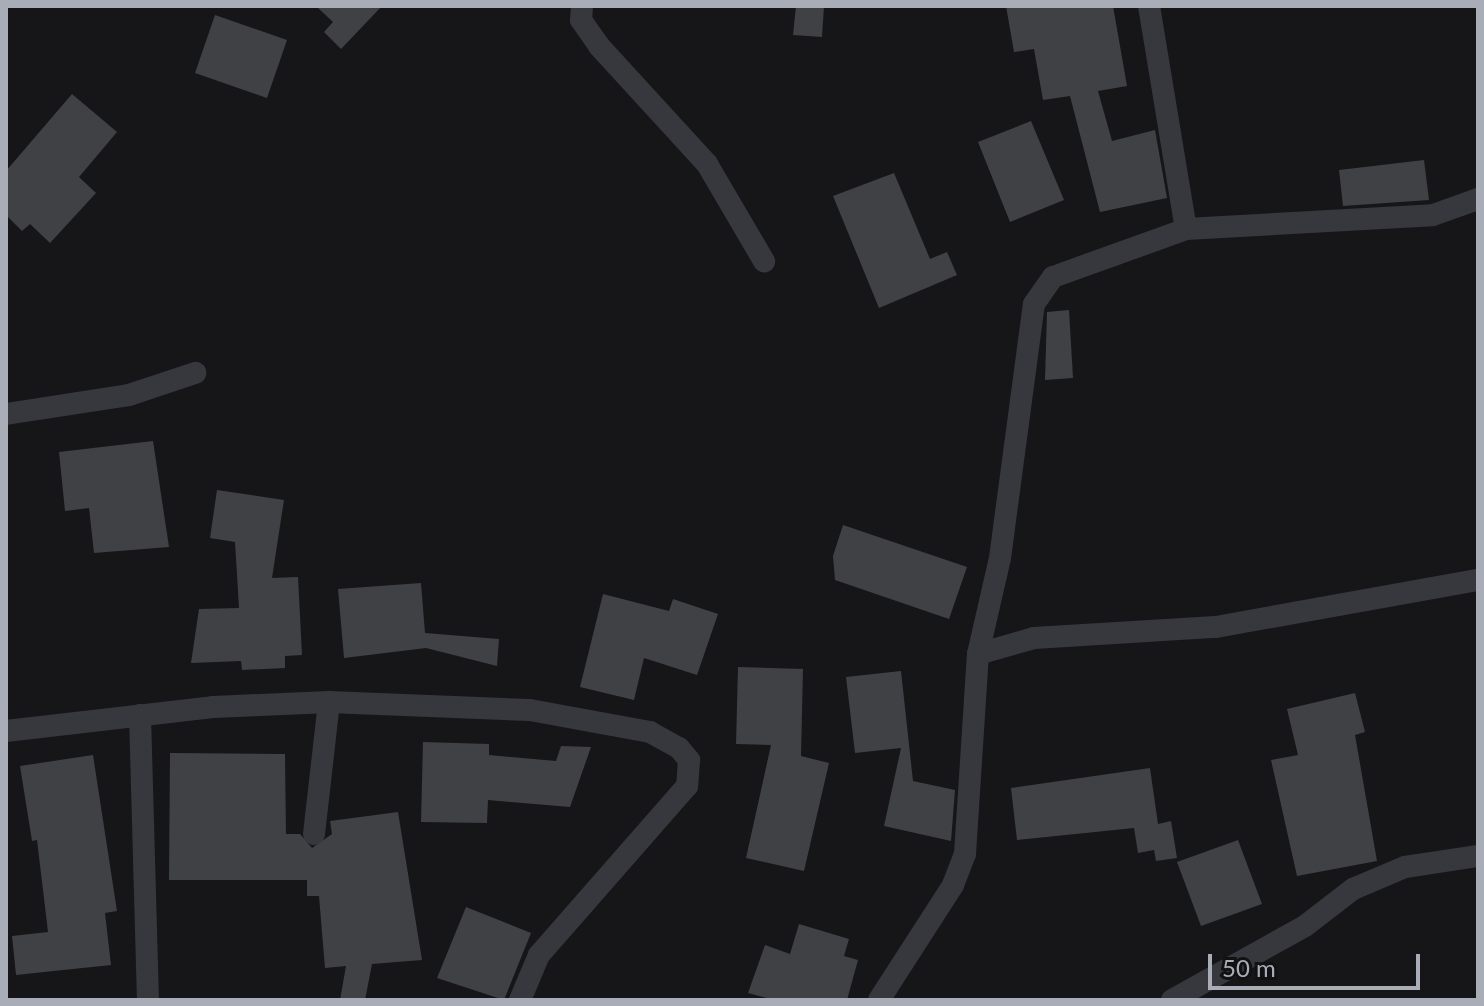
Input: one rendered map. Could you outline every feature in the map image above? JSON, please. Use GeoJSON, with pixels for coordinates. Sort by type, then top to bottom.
{"type":"FeatureCollection","features":[{"type":"Feature","properties":{"kind":"street"},"geometry":{"type":"LineString","coordinates":[[582,6],[581,20],[599,46],[707,164],[764,261]]}},
{"type":"Feature","properties":{"kind":"street"},"geometry":{"type":"LineString","coordinates":[[1149,6],[1186,229]]}},
{"type":"Feature","properties":{"kind":"street"},"geometry":{"type":"LineString","coordinates":[[879,1000],[953,885],[965,854],[978,654],[1000,558],[1034,304],[1053,277],[1186,229],[1433,215],[1478,199]]}},
{"type":"Feature","properties":{"kind":"street"},"geometry":{"type":"LineString","coordinates":[[6,414],[129,395],[195,373]]}},
{"type":"Feature","properties":{"kind":"street"},"geometry":{"type":"LineString","coordinates":[[978,654],[1034,638],[1216,627],[1478,580]]}},
{"type":"Feature","properties":{"kind":"street"},"geometry":{"type":"LineString","coordinates":[[314,834],[329,702]]}},
{"type":"Feature","properties":{"kind":"street"},"geometry":{"type":"LineString","coordinates":[[6,731],[140,715],[329,702],[530,710],[650,732],[689,760],[687,786],[539,955],[520,1000]]}},
{"type":"Feature","properties":{"kind":"street"},"geometry":{"type":"LineString","coordinates":[[140,715],[148,1000]]}},
{"type":"Feature","properties":{"kind":"street"},"geometry":{"type":"LineString","coordinates":[[1172,1000],[1305,926],[1353,889],[1405,867],[1478,856]]}},
{"type":"Feature","properties":{"kind":"building"},"geometry":{"type":"Polygon","coordinates":[[[316,6],[382,6],[341,49],[324,32],[333,22],[316,6]]]}},
{"type":"Feature","properties":{"kind":"building"},"geometry":{"type":"Polygon","coordinates":[[[796,6],[824,6],[822,37],[793,35],[796,6]]]}},
{"type":"Feature","properties":{"kind":"building"},"geometry":{"type":"Polygon","coordinates":[[[1006,6],[1113,6],[1127,86],[1098,91],[1112,141],[1155,130],[1167,198],[1100,212],[1070,96],[1043,100],[1034,49],[1014,52],[1006,6]]]}},
{"type":"Feature","properties":{"kind":"building"},"geometry":{"type":"Polygon","coordinates":[[[215,15],[287,40],[267,98],[195,73],[215,15]]]}},
{"type":"Feature","properties":{"kind":"building"},"geometry":{"type":"Polygon","coordinates":[[[72,94],[117,132],[79,177],[96,193],[50,243],[30,224],[22,231],[6,215],[6,171],[72,94]]]}},
{"type":"Feature","properties":{"kind":"building"},"geometry":{"type":"Polygon","coordinates":[[[1031,121],[1064,200],[1010,222],[978,142],[1031,121]]]}},
{"type":"Feature","properties":{"kind":"building"},"geometry":{"type":"Polygon","coordinates":[[[1424,160],[1429,200],[1343,206],[1339,170],[1424,160]]]}},
{"type":"Feature","properties":{"kind":"building"},"geometry":{"type":"Polygon","coordinates":[[[894,173],[930,259],[947,252],[957,275],[879,308],[833,196],[894,173]]]}},
{"type":"Feature","properties":{"kind":"building"},"geometry":{"type":"Polygon","coordinates":[[[1069,310],[1073,378],[1045,380],[1047,312],[1069,310]]]}},
{"type":"Feature","properties":{"kind":"building"},"geometry":{"type":"Polygon","coordinates":[[[153,441],[169,547],[94,553],[89,508],[65,511],[59,452],[153,441]]]}},
{"type":"Feature","properties":{"kind":"building"},"geometry":{"type":"Polygon","coordinates":[[[217,490],[284,500],[272,578],[298,577],[302,655],[285,656],[285,668],[242,670],[241,661],[191,663],[199,609],[239,608],[235,542],[210,538],[217,490]]]}},
{"type":"Feature","properties":{"kind":"building"},"geometry":{"type":"Polygon","coordinates":[[[843,525],[967,567],[949,619],[835,580],[833,556],[843,525]]]}},
{"type":"Feature","properties":{"kind":"building"},"geometry":{"type":"Polygon","coordinates":[[[421,583],[425,633],[499,639],[497,666],[426,648],[344,658],[338,589],[421,583]]]}},
{"type":"Feature","properties":{"kind":"building"},"geometry":{"type":"Polygon","coordinates":[[[603,594],[669,611],[673,599],[718,614],[697,675],[644,658],[634,700],[580,687],[603,594]]]}},
{"type":"Feature","properties":{"kind":"building"},"geometry":{"type":"Polygon","coordinates":[[[738,667],[803,669],[801,756],[829,763],[804,871],[746,858],[771,745],[736,744],[738,667]]]}},
{"type":"Feature","properties":{"kind":"building"},"geometry":{"type":"Polygon","coordinates":[[[901,671],[913,781],[955,790],[951,841],[884,826],[901,748],[855,753],[846,677],[901,671]]]}},
{"type":"Feature","properties":{"kind":"building"},"geometry":{"type":"Polygon","coordinates":[[[1355,693],[1365,732],[1355,735],[1377,861],[1297,876],[1271,760],[1298,755],[1287,709],[1355,693]]]}},
{"type":"Feature","properties":{"kind":"building"},"geometry":{"type":"Polygon","coordinates":[[[423,742],[489,744],[489,755],[556,761],[561,746],[591,747],[570,807],[488,800],[487,823],[421,822],[423,742]]]}},
{"type":"Feature","properties":{"kind":"building"},"geometry":{"type":"Polygon","coordinates":[[[170,753],[285,754],[286,834],[300,834],[312,848],[332,834],[330,821],[398,812],[422,960],[372,964],[365,1000],[340,1000],[346,966],[325,968],[319,896],[307,896],[307,880],[169,880],[170,753]]]}},
{"type":"Feature","properties":{"kind":"building"},"geometry":{"type":"Polygon","coordinates":[[[93,755],[117,911],[105,913],[111,965],[16,975],[12,936],[48,932],[37,840],[32,841],[20,766],[93,755]]]}},
{"type":"Feature","properties":{"kind":"building"},"geometry":{"type":"Polygon","coordinates":[[[1150,768],[1158,824],[1171,821],[1177,858],[1156,861],[1154,850],[1138,853],[1134,828],[1017,840],[1011,788],[1150,768]]]}},
{"type":"Feature","properties":{"kind":"building"},"geometry":{"type":"Polygon","coordinates":[[[1238,840],[1262,904],[1201,926],[1177,862],[1238,840]]]}},
{"type":"Feature","properties":{"kind":"building"},"geometry":{"type":"Polygon","coordinates":[[[466,907],[531,933],[504,1000],[437,978],[466,907]]]}},
{"type":"Feature","properties":{"kind":"building"},"geometry":{"type":"Polygon","coordinates":[[[799,924],[849,939],[844,956],[858,960],[847,1000],[775,1000],[748,993],[765,945],[790,954],[799,924]]]}}]}
